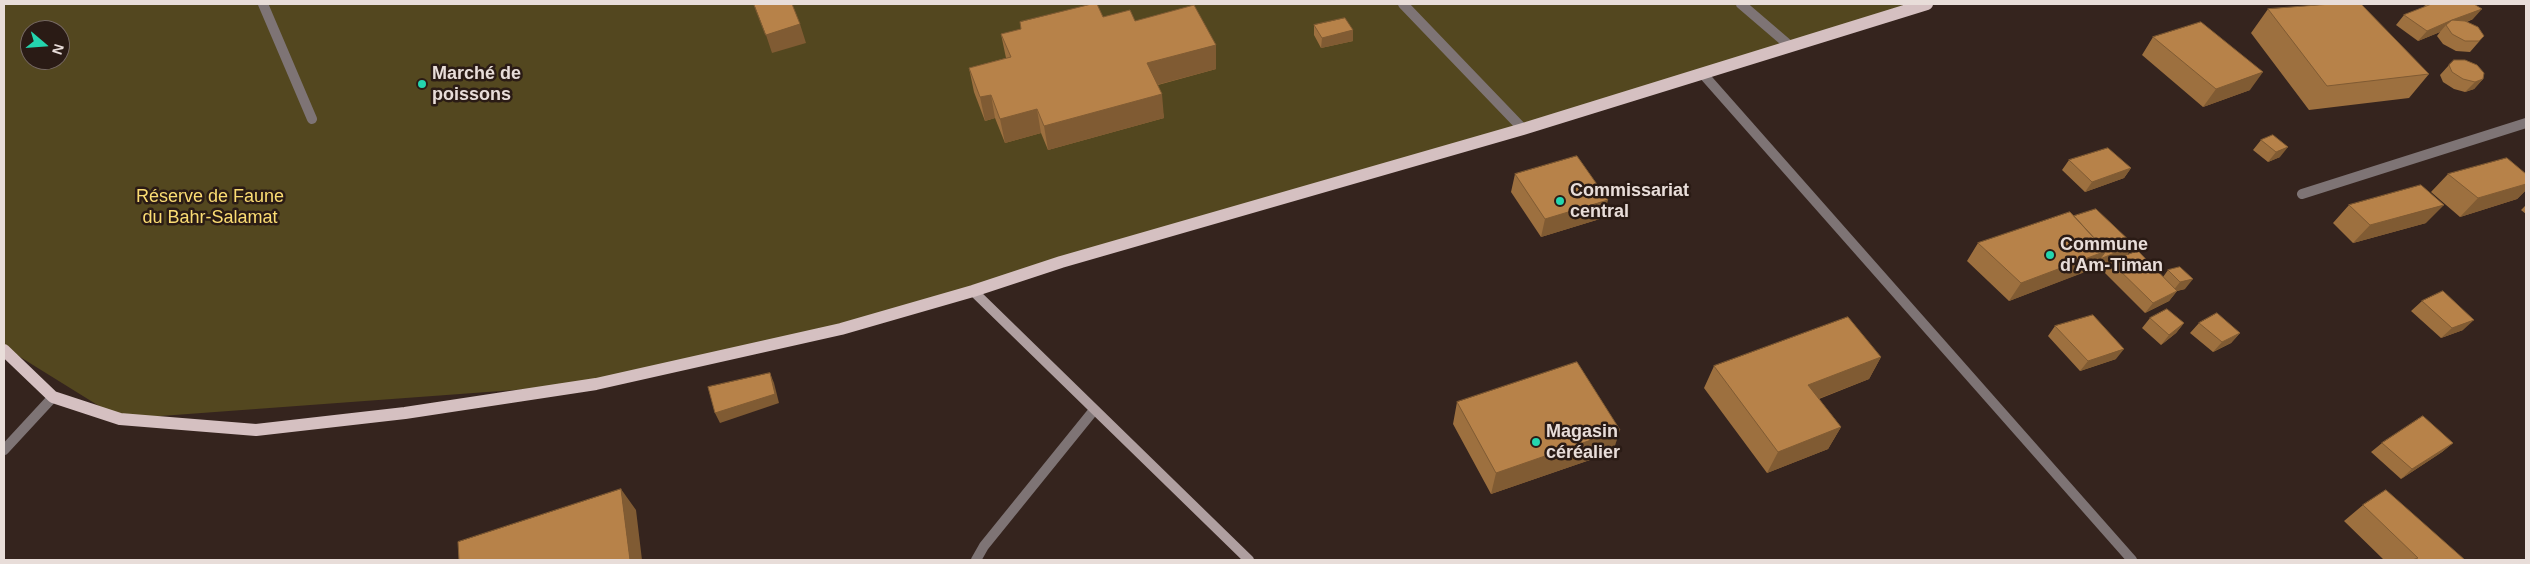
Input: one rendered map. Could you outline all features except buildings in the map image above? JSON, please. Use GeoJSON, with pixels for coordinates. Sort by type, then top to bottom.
{"type":"FeatureCollection","features":[{"type":"Feature","properties":{"kind":"main road"},"geometry":{"type":"LineString","coordinates":[[4,350],[53,397],[120,419],[256,430],[405,413],[596,384],[841,329],[973,291],[1061,262],[1523,129],[1919,5]]}},
{"type":"Feature","properties":{"kind":"main road"},"geometry":{"type":"LineString","coordinates":[[973,291],[1250,560]]}},
{"type":"Feature","properties":{"kind":"street"},"geometry":{"type":"LineString","coordinates":[[263,4],[312,119]]}},
{"type":"Feature","properties":{"kind":"street"},"geometry":{"type":"LineString","coordinates":[[1403,4],[1523,129]]}},
{"type":"Feature","properties":{"kind":"street"},"geometry":{"type":"LineString","coordinates":[[1741,4],[1790,46]]}},
{"type":"Feature","properties":{"kind":"street"},"geometry":{"type":"LineString","coordinates":[[1702,73],[2132,560]]}},
{"type":"Feature","properties":{"kind":"street"},"geometry":{"type":"LineString","coordinates":[[2302,194],[2526,123]]}},
{"type":"Feature","properties":{"kind":"street"},"geometry":{"type":"LineString","coordinates":[[4,450],[53,397]]}},
{"type":"Feature","properties":{"kind":"street"},"geometry":{"type":"LineString","coordinates":[[976,560],[984,546],[1094,410]]}},
{"type":"Feature","properties":{"kind":"green space","name":"Réserve de Faune du Bahr-Salamat"},"geometry":{"type":"Polygon","coordinates":[[[4,4],[1927,4],[973,291],[596,384],[120,419],[4,347],[4,4]]]}},
{"type":"Feature","properties":{"kind":"place","name":"Marché de poissons"},"geometry":{"type":"Point","coordinates":[422,84]}},
{"type":"Feature","properties":{"kind":"place","name":"Commissariat central"},"geometry":{"type":"Point","coordinates":[1560,201]}},
{"type":"Feature","properties":{"kind":"place","name":"Commune d'Am-Timan"},"geometry":{"type":"Point","coordinates":[2050,255]}},
{"type":"Feature","properties":{"kind":"place","name":"Magasin céréalier"},"geometry":{"type":"Point","coordinates":[1536,442]}}]}
